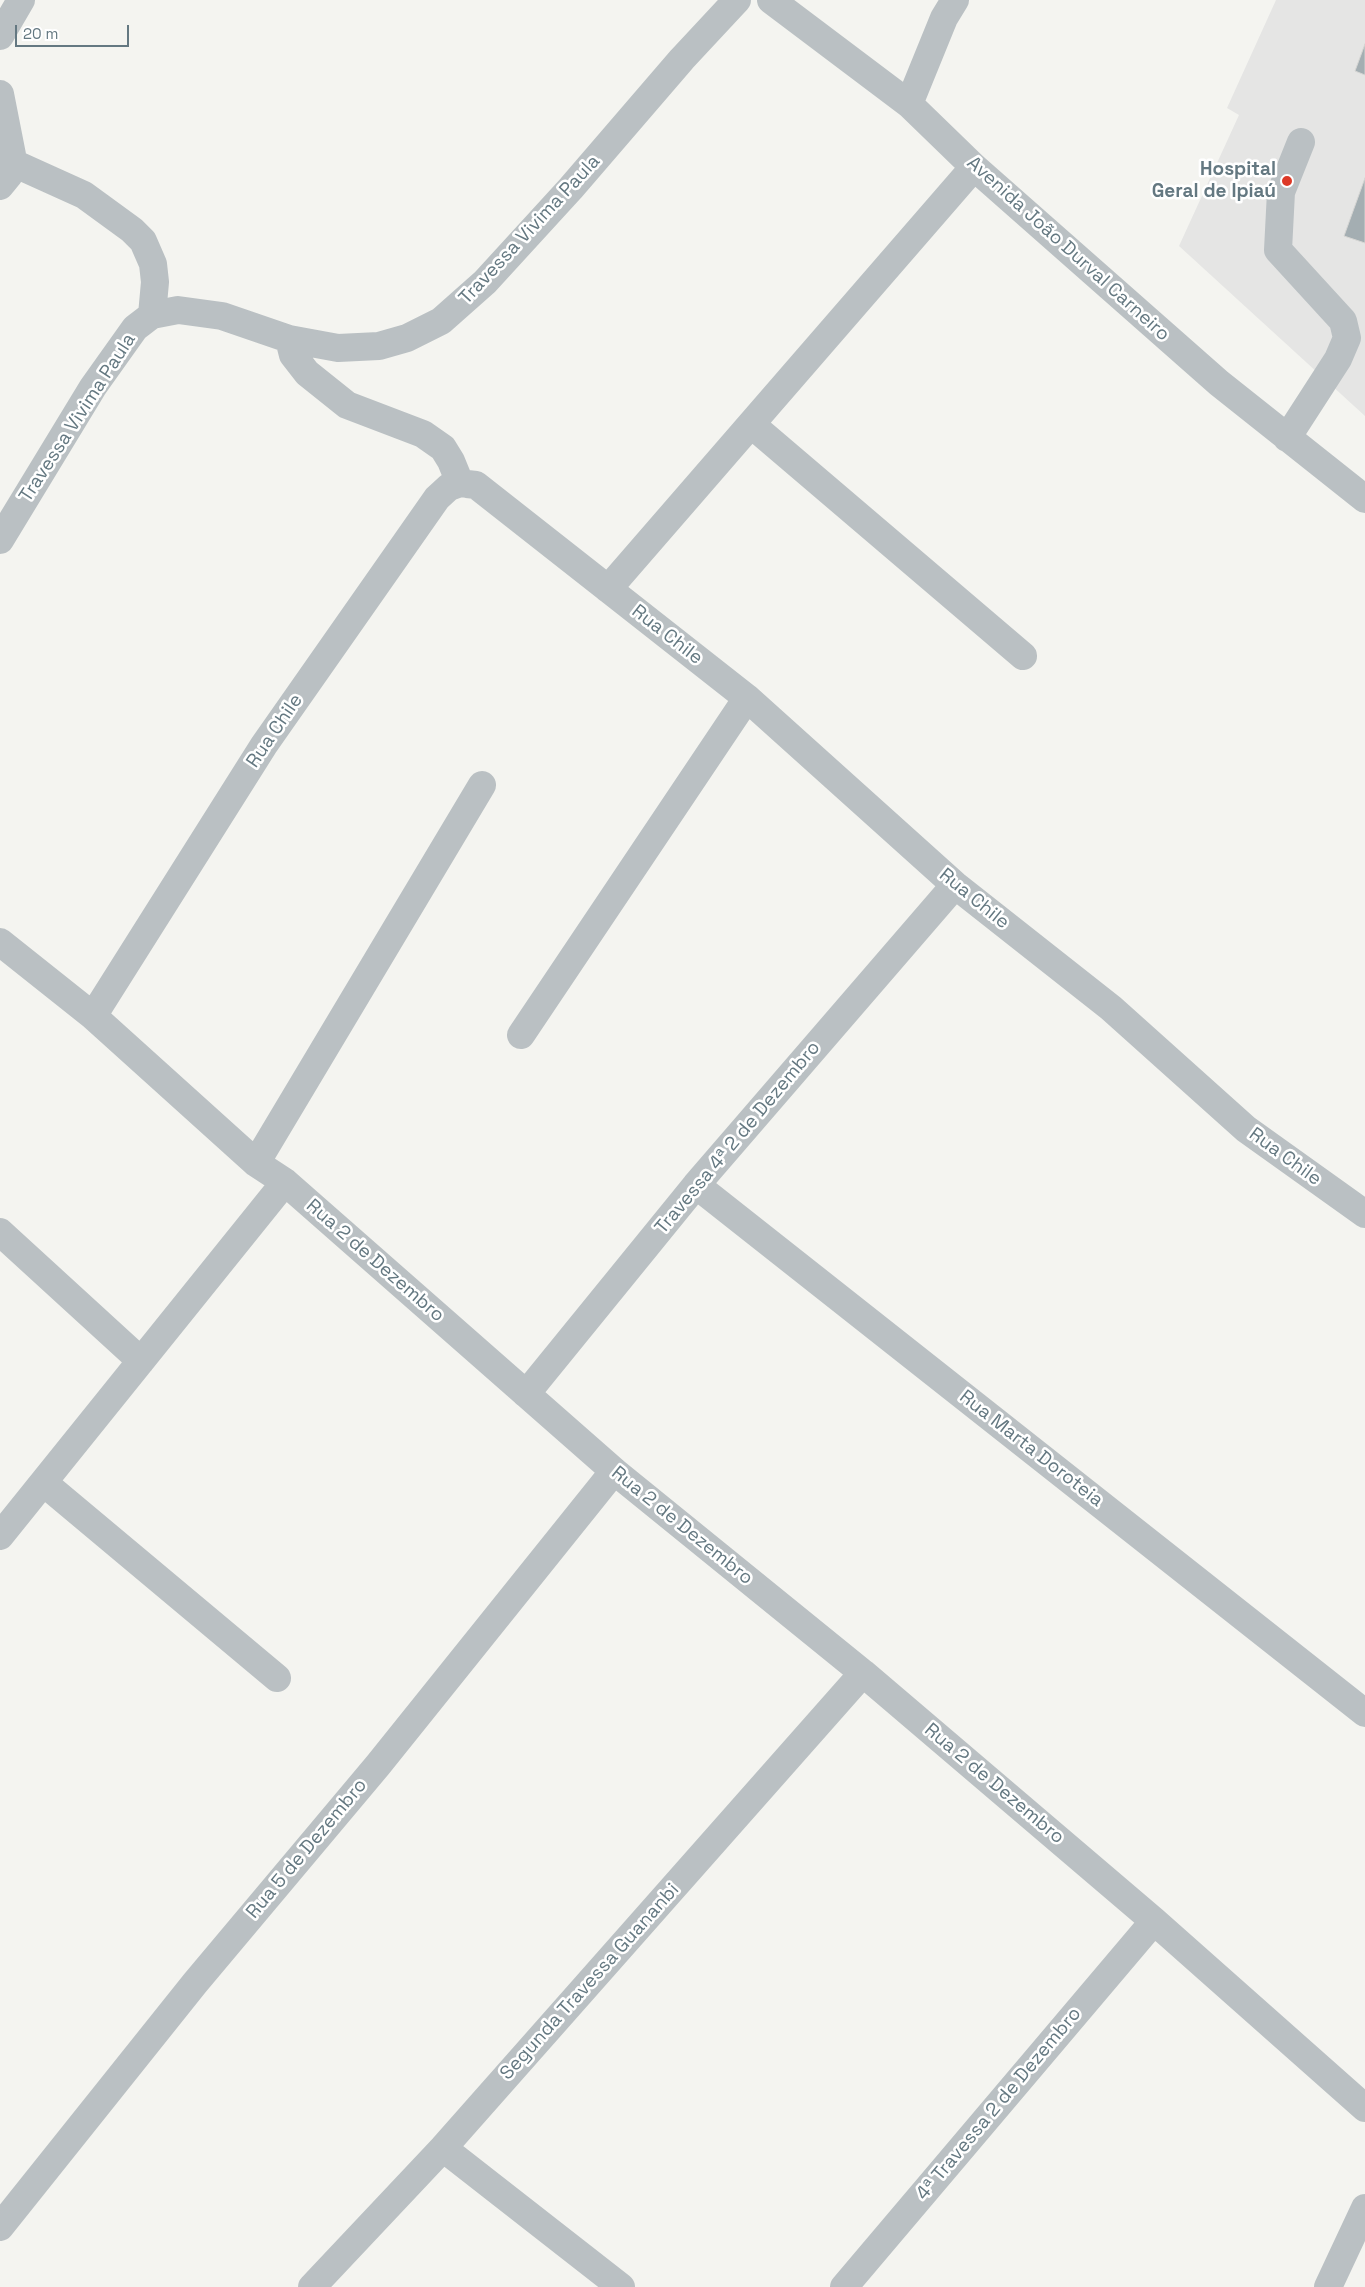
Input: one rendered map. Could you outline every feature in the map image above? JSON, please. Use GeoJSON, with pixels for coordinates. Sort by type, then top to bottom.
{"type":"FeatureCollection","features":[{"type":"Feature","properties":{"kind":"street"},"geometry":{"type":"LineString","coordinates":[[0,36],[21,0]]}},
{"type":"Feature","properties":{"kind":"street","name":"Travessa Vivima Paula"},"geometry":{"type":"LineString","coordinates":[[0,540],[93,386],[135,328],[152,315],[178,310],[222,316],[289,339],[338,348],[379,346],[407,338],[441,321],[485,282],[512,254],[682,59],[737,0]]}},
{"type":"Feature","properties":{"kind":"street","name":"Avenida João Durval Carneiro"},"geometry":{"type":"LineString","coordinates":[[770,0],[909,104],[974,167],[1219,383],[1365,498]]}},
{"type":"Feature","properties":{"kind":"street"},"geometry":{"type":"LineString","coordinates":[[909,104],[944,18],[955,0]]}},
{"type":"Feature","properties":{"kind":"street"},"geometry":{"type":"LineString","coordinates":[[0,94],[12,155],[5,174],[84,195],[132,230],[143,241],[153,264],[155,282],[152,315]]}},
{"type":"Feature","properties":{"kind":"street"},"geometry":{"type":"LineString","coordinates":[[1287,438],[1338,358],[1347,338],[1342,321],[1278,250],[1280,192],[1301,142]]}},
{"type":"Feature","properties":{"kind":"street"},"geometry":{"type":"LineString","coordinates":[[608,589],[974,167]]}},
{"type":"Feature","properties":{"kind":"street"},"geometry":{"type":"LineString","coordinates":[[289,339],[293,355],[307,373],[347,405],[423,434],[443,448],[451,461],[460,483]]}},
{"type":"Feature","properties":{"kind":"street"},"geometry":{"type":"LineString","coordinates":[[752,425],[1022,656]]}},
{"type":"Feature","properties":{"kind":"street","name":"Rua Chile"},"geometry":{"type":"LineString","coordinates":[[93,1016],[264,745],[437,498],[449,487],[460,483],[476,485],[747,698],[955,886],[1111,1008],[1246,1129],[1365,1214]]}},
{"type":"Feature","properties":{"kind":"street"},"geometry":{"type":"LineString","coordinates":[[521,1035],[747,698]]}},
{"type":"Feature","properties":{"kind":"street"},"geometry":{"type":"LineString","coordinates":[[256,1163],[482,785]]}},
{"type":"Feature","properties":{"kind":"street","name":"Travessa 4ª 2 de Dezembro"},"geometry":{"type":"LineString","coordinates":[[526,1394],[696,1186],[955,886]]}},
{"type":"Feature","properties":{"kind":"street","name":"Rua 2 de Dezembro"},"geometry":{"type":"LineString","coordinates":[[0,942],[93,1016],[256,1163],[285,1182],[614,1471],[863,1673],[1154,1921],[1365,2108]]}},
{"type":"Feature","properties":{"kind":"street"},"geometry":{"type":"LineString","coordinates":[[0,1536],[44,1484],[285,1182]]}},
{"type":"Feature","properties":{"kind":"street","name":"Rua Marta Doroteia"},"geometry":{"type":"LineString","coordinates":[[696,1186],[1365,1713]]}},
{"type":"Feature","properties":{"kind":"street"},"geometry":{"type":"LineString","coordinates":[[0,1232],[141,1361]]}},
{"type":"Feature","properties":{"kind":"street","name":"Rua 5 de Dezembro"},"geometry":{"type":"LineString","coordinates":[[0,2227],[195,1983],[378,1765],[614,1471]]}},
{"type":"Feature","properties":{"kind":"street"},"geometry":{"type":"LineString","coordinates":[[44,1484],[277,1678]]}},
{"type":"Feature","properties":{"kind":"street","name":"Segunda Travessa Guananbi"},"geometry":{"type":"LineString","coordinates":[[312,2287],[443,2148],[863,1673]]}},
{"type":"Feature","properties":{"kind":"street","name":"4ª Travessa 2 de Dezembro"},"geometry":{"type":"LineString","coordinates":[[844,2287],[1154,1921]]}},
{"type":"Feature","properties":{"kind":"street"},"geometry":{"type":"LineString","coordinates":[[443,2148],[621,2287]]}},
{"type":"Feature","properties":{"kind":"street"},"geometry":{"type":"LineString","coordinates":[[1328,2287],[1365,2208]]}},
{"type":"Feature","properties":{"kind":"shaded area","name":"Hospital Geral de Ipiaú"},"geometry":{"type":"Polygon","coordinates":[[[1276,0],[1365,0],[1365,416],[1179,246],[1239,115],[1227,108],[1276,0]]]}},
{"type":"Feature","properties":{"kind":"building"},"geometry":{"type":"Polygon","coordinates":[[[1365,44],[1365,75],[1355,71],[1365,44]]]}},
{"type":"Feature","properties":{"kind":"building"},"geometry":{"type":"Polygon","coordinates":[[[1365,178],[1365,243],[1344,236],[1365,178]]]}},
{"type":"Feature","properties":{"kind":"place","name":"Hospital Geral de Ipiaú"},"geometry":{"type":"Point","coordinates":[1287,181]}}]}
